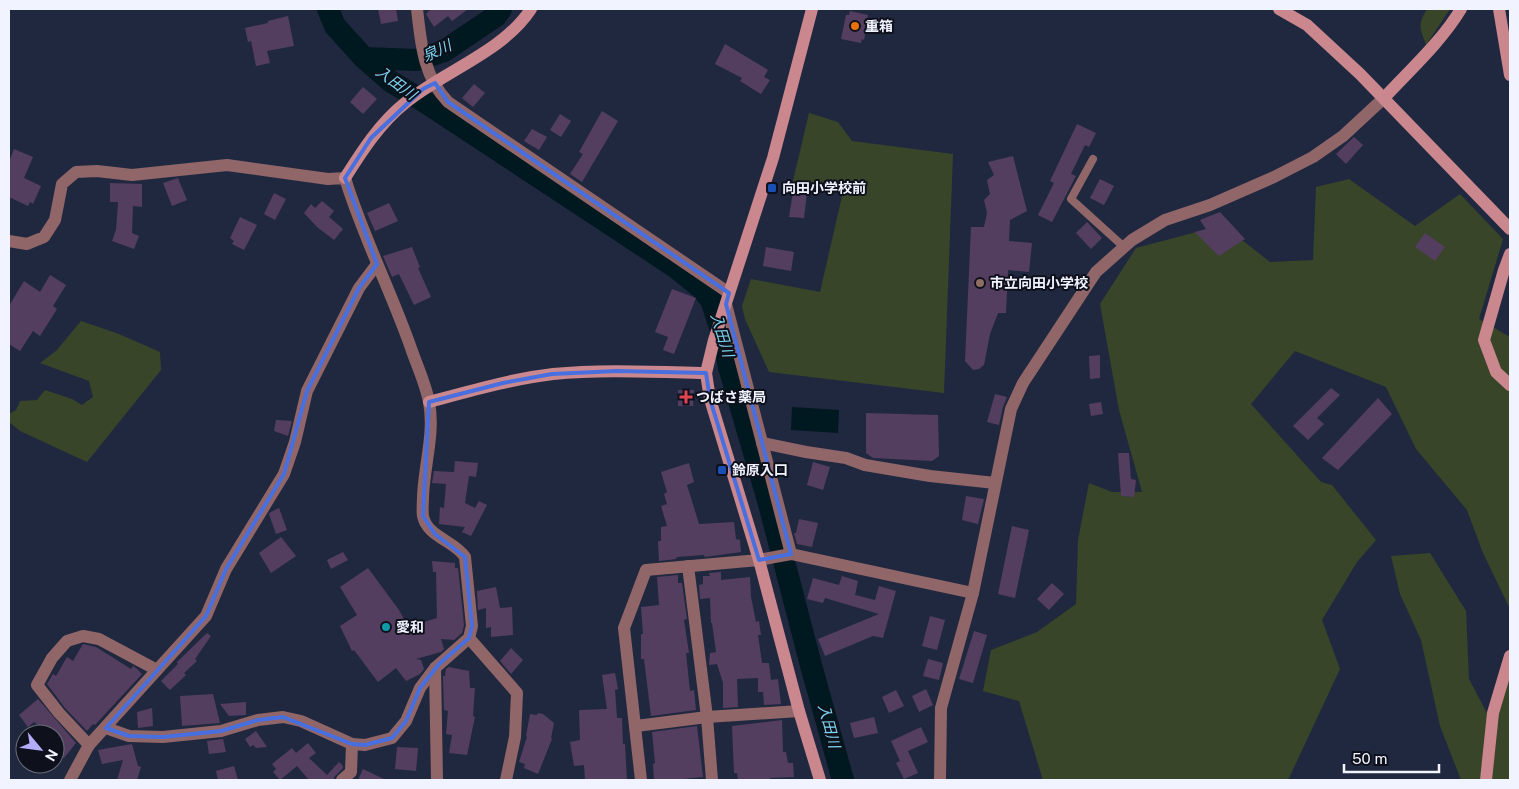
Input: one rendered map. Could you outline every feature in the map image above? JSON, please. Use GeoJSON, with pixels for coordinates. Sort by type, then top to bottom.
{"type":"FeatureCollection","features":[{"type":"Feature","properties":{"kind":"street"},"geometry":{"type":"LineString","coordinates":[[416,9],[429,86]]}},
{"type":"Feature","properties":{"kind":"street"},"geometry":{"type":"LineString","coordinates":[[345,178],[371,138],[403,104],[503,39],[531,9]]}},
{"type":"Feature","properties":{"kind":"street"},"geometry":{"type":"LineString","coordinates":[[812,9],[773,158],[714,340],[706,373],[710,399],[764,559],[799,711],[820,780]]}},
{"type":"Feature","properties":{"kind":"street"},"geometry":{"type":"LineString","coordinates":[[1278,9],[1306,25],[1384,98],[1510,228]]}},
{"type":"Feature","properties":{"kind":"street"},"geometry":{"type":"LineString","coordinates":[[940,780],[941,708],[973,594],[1011,409],[1023,383],[1096,272],[1132,240],[1165,220],[1218,202],[1274,177],[1313,157],[1343,136],[1384,98],[1430,49],[1461,9]]}},
{"type":"Feature","properties":{"kind":"street"},"geometry":{"type":"LineString","coordinates":[[1498,9],[1510,74]]}},
{"type":"Feature","properties":{"kind":"street"},"geometry":{"type":"LineString","coordinates":[[429,86],[438,91],[448,102],[728,298],[788,554]]}},
{"type":"Feature","properties":{"kind":"street"},"geometry":{"type":"LineString","coordinates":[[9,241],[27,244],[44,237],[55,220],[62,184],[76,172],[97,171],[132,175],[227,165],[328,179],[345,178]]}},
{"type":"Feature","properties":{"kind":"street"},"geometry":{"type":"LineString","coordinates":[[106,728],[129,736],[163,738],[222,731],[258,720],[283,717],[301,722],[352,744],[365,746],[392,738],[406,721],[420,688],[435,668],[468,638],[472,626],[465,557],[460,549],[435,534],[427,526],[423,516],[430,419],[429,402],[399,313],[353,204],[345,178]]}},
{"type":"Feature","properties":{"kind":"street"},"geometry":{"type":"LineString","coordinates":[[1510,254],[1484,340],[1496,372],[1510,385]]}},
{"type":"Feature","properties":{"kind":"street"},"geometry":{"type":"LineString","coordinates":[[70,780],[89,745],[206,616],[226,569],[284,474],[295,442],[307,391],[359,288],[377,264]]}},
{"type":"Feature","properties":{"kind":"street"},"geometry":{"type":"LineString","coordinates":[[429,402],[503,383],[552,374],[617,371],[706,373]]}},
{"type":"Feature","properties":{"kind":"street"},"geometry":{"type":"LineString","coordinates":[[762,443],[846,458],[865,465],[930,476],[995,483]]}},
{"type":"Feature","properties":{"kind":"street"},"geometry":{"type":"LineString","coordinates":[[640,780],[636,726],[624,628],[646,570],[764,559],[788,554],[973,594]]}},
{"type":"Feature","properties":{"kind":"street"},"geometry":{"type":"LineString","coordinates":[[688,566],[707,718],[712,780]]}},
{"type":"Feature","properties":{"kind":"street"},"geometry":{"type":"LineString","coordinates":[[89,745],[59,713],[37,685],[52,658],[68,641],[83,636],[99,639],[157,670]]}},
{"type":"Feature","properties":{"kind":"street"},"geometry":{"type":"LineString","coordinates":[[468,638],[518,693],[515,737],[506,780]]}},
{"type":"Feature","properties":{"kind":"street"},"geometry":{"type":"LineString","coordinates":[[1486,780],[1493,713],[1510,656]]}},
{"type":"Feature","properties":{"kind":"street"},"geometry":{"type":"LineString","coordinates":[[435,668],[437,780]]}},
{"type":"Feature","properties":{"kind":"street"},"geometry":{"type":"LineString","coordinates":[[636,726],[799,711]]}},
{"type":"Feature","properties":{"kind":"street"},"geometry":{"type":"LineString","coordinates":[[342,780],[351,772],[352,744]]}},
{"type":"Feature","properties":{"kind":"lane"},"geometry":{"type":"LineString","coordinates":[[1093,159],[1071,199],[1124,247]]}},
{"type":"Feature","properties":{"kind":"highlighted area"},"geometry":{"type":"Polygon","coordinates":[[[435,83],[448,102],[729,293],[726,304],[791,554],[759,560],[710,399],[706,373],[617,371],[552,374],[503,383],[429,402],[423,516],[435,534],[465,557],[472,626],[469,638],[439,664],[420,688],[406,721],[392,738],[365,745],[352,744],[283,717],[258,720],[221,731],[163,737],[129,736],[106,728],[206,616],[226,569],[284,474],[307,391],[359,288],[377,264],[345,178],[371,138],[423,89],[435,83]]]}},
{"type":"Feature","properties":{"kind":"green space"},"geometry":{"type":"Polygon","coordinates":[[[1427,9],[1450,9],[1426,45],[1420,27],[1427,9]]]}},
{"type":"Feature","properties":{"kind":"green space"},"geometry":{"type":"Polygon","coordinates":[[[809,113],[838,122],[852,141],[953,154],[944,393],[769,372],[745,319],[742,306],[751,279],[820,292],[843,192],[792,185],[809,113]]]}},
{"type":"Feature","properties":{"kind":"green space"},"geometry":{"type":"Polygon","coordinates":[[[1349,179],[1415,226],[1460,194],[1503,239],[1479,319],[1510,337],[1510,609],[1483,553],[1467,510],[1416,449],[1386,387],[1295,351],[1251,404],[1321,482],[1332,485],[1376,540],[1357,562],[1322,620],[1340,669],[1289,778],[1287,780],[1042,780],[1019,701],[983,691],[991,650],[1037,632],[1076,604],[1078,540],[1089,483],[1112,492],[1142,492],[1119,410],[1100,304],[1136,248],[1223,225],[1270,262],[1313,260],[1316,187],[1349,179]]]}},
{"type":"Feature","properties":{"kind":"green space"},"geometry":{"type":"Polygon","coordinates":[[[81,321],[119,334],[160,352],[161,370],[87,462],[20,431],[9,422],[9,414],[16,410],[20,401],[37,400],[45,390],[72,399],[82,405],[93,397],[89,381],[40,363],[56,351],[81,321]]]}},
{"type":"Feature","properties":{"kind":"green space"},"geometry":{"type":"Polygon","coordinates":[[[1430,553],[1466,611],[1469,679],[1489,717],[1510,656],[1510,780],[1461,780],[1440,726],[1421,640],[1400,594],[1391,556],[1430,553]]]}},
{"type":"Feature","properties":{"kind":"water"},"geometry":{"type":"Polygon","coordinates":[[[792,407],[839,410],[838,433],[791,430],[792,407]]]}},
{"type":"Feature","properties":{"kind":"building"},"geometry":{"type":"Polygon","coordinates":[[[378,9],[396,9],[398,21],[381,24],[378,9]]]}},
{"type":"Feature","properties":{"kind":"building"},"geometry":{"type":"Polygon","coordinates":[[[431,9],[468,9],[452,21],[448,16],[434,27],[426,14],[431,9]]]}},
{"type":"Feature","properties":{"kind":"building"},"geometry":{"type":"Polygon","coordinates":[[[850,11],[868,15],[864,40],[862,39],[861,43],[841,39],[846,15],[849,15],[850,11]]]}},
{"type":"Feature","properties":{"kind":"building"},"geometry":{"type":"Polygon","coordinates":[[[288,16],[294,46],[267,51],[270,63],[256,66],[251,41],[248,42],[245,28],[288,16]]]}},
{"type":"Feature","properties":{"kind":"building"},"geometry":{"type":"Polygon","coordinates":[[[725,44],[768,70],[764,77],[770,80],[761,94],[740,81],[742,78],[715,64],[725,44]]]}},
{"type":"Feature","properties":{"kind":"building"},"geometry":{"type":"Polygon","coordinates":[[[474,84],[485,93],[473,107],[462,98],[474,84]]]}},
{"type":"Feature","properties":{"kind":"building"},"geometry":{"type":"Polygon","coordinates":[[[363,87],[377,99],[363,114],[350,102],[363,87]]]}},
{"type":"Feature","properties":{"kind":"building"},"geometry":{"type":"Polygon","coordinates":[[[602,111],[618,121],[582,182],[570,174],[583,154],[579,152],[602,111]]]}},
{"type":"Feature","properties":{"kind":"building"},"geometry":{"type":"Polygon","coordinates":[[[560,114],[571,121],[561,137],[550,130],[560,114]]]}},
{"type":"Feature","properties":{"kind":"building"},"geometry":{"type":"Polygon","coordinates":[[[1077,124],[1096,133],[1089,147],[1085,145],[1071,174],[1076,176],[1052,222],[1038,215],[1054,183],[1050,181],[1077,124]]]}},
{"type":"Feature","properties":{"kind":"building"},"geometry":{"type":"Polygon","coordinates":[[[532,129],[547,137],[539,150],[524,141],[532,129]]]}},
{"type":"Feature","properties":{"kind":"building"},"geometry":{"type":"Polygon","coordinates":[[[1354,137],[1363,145],[1346,164],[1336,154],[1354,137]]]}},
{"type":"Feature","properties":{"kind":"building"},"geometry":{"type":"Polygon","coordinates":[[[14,149],[33,157],[24,178],[41,186],[33,204],[30,202],[28,206],[9,197],[9,162],[14,149]]]}},
{"type":"Feature","properties":{"kind":"building"},"geometry":{"type":"Polygon","coordinates":[[[1013,156],[1027,211],[1010,220],[1009,241],[1032,243],[1029,272],[1008,270],[1006,313],[998,313],[990,334],[984,365],[979,369],[973,370],[965,361],[971,227],[984,227],[987,213],[984,200],[990,194],[987,180],[994,175],[988,162],[1013,156]]]}},
{"type":"Feature","properties":{"kind":"building"},"geometry":{"type":"Polygon","coordinates":[[[178,178],[187,200],[172,206],[163,183],[178,178]]]}},
{"type":"Feature","properties":{"kind":"building"},"geometry":{"type":"Polygon","coordinates":[[[1100,179],[1114,186],[1104,205],[1090,198],[1100,179]]]}},
{"type":"Feature","properties":{"kind":"building"},"geometry":{"type":"Polygon","coordinates":[[[110,183],[142,184],[142,207],[133,206],[132,233],[139,236],[134,249],[112,241],[116,230],[118,202],[110,202],[110,183]]]}},
{"type":"Feature","properties":{"kind":"building"},"geometry":{"type":"Polygon","coordinates":[[[793,192],[807,193],[804,218],[789,217],[793,192]]]}},
{"type":"Feature","properties":{"kind":"building"},"geometry":{"type":"Polygon","coordinates":[[[274,193],[286,199],[275,220],[264,214],[274,193]]]}},
{"type":"Feature","properties":{"kind":"building"},"geometry":{"type":"Polygon","coordinates":[[[322,201],[334,211],[329,217],[343,229],[334,240],[317,227],[304,213],[311,204],[315,208],[322,201]]]}},
{"type":"Feature","properties":{"kind":"building"},"geometry":{"type":"Polygon","coordinates":[[[389,203],[398,221],[375,231],[367,213],[389,203]]]}},
{"type":"Feature","properties":{"kind":"building"},"geometry":{"type":"Polygon","coordinates":[[[1220,212],[1245,239],[1219,256],[1195,232],[1206,229],[1200,220],[1220,212]]]}},
{"type":"Feature","properties":{"kind":"building"},"geometry":{"type":"Polygon","coordinates":[[[240,217],[257,225],[244,250],[232,244],[234,241],[230,238],[240,217]]]}},
{"type":"Feature","properties":{"kind":"building"},"geometry":{"type":"Polygon","coordinates":[[[1087,222],[1102,238],[1091,249],[1076,233],[1087,222]]]}},
{"type":"Feature","properties":{"kind":"building"},"geometry":{"type":"Polygon","coordinates":[[[1425,233],[1445,247],[1435,261],[1415,247],[1425,233]]]}},
{"type":"Feature","properties":{"kind":"building"},"geometry":{"type":"Polygon","coordinates":[[[412,247],[420,267],[418,268],[431,297],[414,305],[399,274],[392,277],[383,256],[412,247]]]}},
{"type":"Feature","properties":{"kind":"building"},"geometry":{"type":"Polygon","coordinates":[[[766,247],[794,252],[791,271],[763,266],[766,247]]]}},
{"type":"Feature","properties":{"kind":"building"},"geometry":{"type":"Polygon","coordinates":[[[50,275],[66,285],[53,306],[57,309],[40,336],[33,331],[20,351],[9,344],[9,306],[24,281],[40,292],[50,275]]]}},
{"type":"Feature","properties":{"kind":"building"},"geometry":{"type":"Polygon","coordinates":[[[672,289],[696,298],[674,354],[663,350],[668,337],[655,332],[672,289]]]}},
{"type":"Feature","properties":{"kind":"building"},"geometry":{"type":"Polygon","coordinates":[[[1100,355],[1100,378],[1090,379],[1089,356],[1100,355]]]}},
{"type":"Feature","properties":{"kind":"building"},"geometry":{"type":"Polygon","coordinates":[[[1331,388],[1340,395],[1317,418],[1324,424],[1308,440],[1293,426],[1331,388]]]}},
{"type":"Feature","properties":{"kind":"building"},"geometry":{"type":"Polygon","coordinates":[[[678,390],[694,390],[693,406],[678,406],[678,390]]]}},
{"type":"Feature","properties":{"kind":"building"},"geometry":{"type":"Polygon","coordinates":[[[995,394],[1007,397],[999,425],[987,422],[995,394]]]}},
{"type":"Feature","properties":{"kind":"building"},"geometry":{"type":"Polygon","coordinates":[[[1378,398],[1392,414],[1338,470],[1322,458],[1378,398]]]}},
{"type":"Feature","properties":{"kind":"building"},"geometry":{"type":"Polygon","coordinates":[[[1101,402],[1103,414],[1091,416],[1089,404],[1101,402]]]}},
{"type":"Feature","properties":{"kind":"building"},"geometry":{"type":"Polygon","coordinates":[[[866,413],[938,415],[939,456],[932,461],[873,458],[866,453],[866,413]]]}},
{"type":"Feature","properties":{"kind":"building"},"geometry":{"type":"Polygon","coordinates":[[[276,420],[292,421],[288,436],[274,431],[276,420]]]}},
{"type":"Feature","properties":{"kind":"building"},"geometry":{"type":"Polygon","coordinates":[[[1118,453],[1129,453],[1131,479],[1136,480],[1134,497],[1121,496],[1118,453]]]}},
{"type":"Feature","properties":{"kind":"building"},"geometry":{"type":"Polygon","coordinates":[[[455,461],[478,463],[476,477],[469,476],[465,503],[475,508],[479,501],[487,505],[471,536],[462,532],[465,527],[439,524],[440,507],[444,508],[446,484],[432,483],[434,471],[454,472],[455,461]]]}},
{"type":"Feature","properties":{"kind":"building"},"geometry":{"type":"Polygon","coordinates":[[[813,462],[830,467],[823,490],[807,485],[813,462]]]}},
{"type":"Feature","properties":{"kind":"building"},"geometry":{"type":"Polygon","coordinates":[[[689,463],[694,482],[687,485],[699,524],[734,522],[736,539],[740,540],[741,552],[705,557],[704,555],[677,557],[676,559],[659,561],[658,541],[661,541],[661,527],[667,526],[661,506],[667,504],[664,494],[667,492],[661,472],[689,463]]]}},
{"type":"Feature","properties":{"kind":"building"},"geometry":{"type":"Polygon","coordinates":[[[966,496],[984,499],[978,524],[962,520],[966,496]]]}},
{"type":"Feature","properties":{"kind":"building"},"geometry":{"type":"Polygon","coordinates":[[[279,508],[287,530],[276,534],[269,514],[279,508]]]}},
{"type":"Feature","properties":{"kind":"building"},"geometry":{"type":"Polygon","coordinates":[[[799,519],[818,523],[812,547],[797,544],[794,533],[796,533],[799,519]]]}},
{"type":"Feature","properties":{"kind":"building"},"geometry":{"type":"Polygon","coordinates":[[[1012,526],[1029,530],[1015,598],[998,594],[1012,526]]]}},
{"type":"Feature","properties":{"kind":"building"},"geometry":{"type":"Polygon","coordinates":[[[281,537],[296,556],[271,573],[259,553],[281,537]]]}},
{"type":"Feature","properties":{"kind":"building"},"geometry":{"type":"Polygon","coordinates":[[[343,552],[348,560],[331,569],[327,560],[343,552]]]}},
{"type":"Feature","properties":{"kind":"building"},"geometry":{"type":"Polygon","coordinates":[[[432,561],[455,563],[455,568],[458,568],[464,625],[462,633],[454,640],[441,639],[444,649],[441,652],[416,659],[421,660],[424,669],[420,674],[406,681],[396,668],[378,682],[354,650],[352,651],[340,626],[357,615],[340,587],[368,568],[399,610],[408,627],[437,618],[436,572],[433,572],[432,561]]]}},
{"type":"Feature","properties":{"kind":"building"},"geometry":{"type":"Polygon","coordinates":[[[721,572],[721,580],[750,577],[751,597],[756,622],[759,621],[761,635],[758,635],[762,663],[769,663],[771,680],[778,679],[781,704],[764,705],[763,692],[758,692],[758,678],[737,679],[738,707],[723,708],[723,683],[717,664],[709,665],[710,653],[716,652],[711,623],[710,598],[700,599],[699,585],[703,584],[703,576],[710,576],[709,573],[721,572]]]}},
{"type":"Feature","properties":{"kind":"building"},"geometry":{"type":"Polygon","coordinates":[[[678,575],[678,583],[682,583],[687,619],[684,620],[689,653],[686,653],[690,691],[694,690],[696,710],[651,716],[644,659],[641,659],[641,634],[643,634],[641,607],[659,605],[657,577],[678,575]]]}},
{"type":"Feature","properties":{"kind":"building"},"geometry":{"type":"Polygon","coordinates":[[[842,576],[858,581],[855,595],[875,600],[879,586],[896,591],[883,638],[873,636],[825,656],[818,639],[879,614],[825,598],[823,603],[807,599],[813,578],[839,585],[842,576]]]}},
{"type":"Feature","properties":{"kind":"building"},"geometry":{"type":"Polygon","coordinates":[[[1052,583],[1064,594],[1049,610],[1037,599],[1052,583]]]}},
{"type":"Feature","properties":{"kind":"building"},"geometry":{"type":"Polygon","coordinates":[[[496,587],[500,608],[512,607],[513,635],[491,637],[491,627],[486,628],[486,608],[478,610],[477,591],[496,587]]]}},
{"type":"Feature","properties":{"kind":"building"},"geometry":{"type":"Polygon","coordinates":[[[930,616],[945,620],[937,650],[922,646],[930,616]]]}},
{"type":"Feature","properties":{"kind":"building"},"geometry":{"type":"Polygon","coordinates":[[[974,631],[987,635],[973,683],[959,679],[974,631]]]}},
{"type":"Feature","properties":{"kind":"building"},"geometry":{"type":"Polygon","coordinates":[[[207,633],[211,636],[195,659],[197,661],[170,690],[161,681],[178,664],[177,662],[207,633]]]}},
{"type":"Feature","properties":{"kind":"building"},"geometry":{"type":"Polygon","coordinates":[[[83,644],[96,647],[131,669],[133,666],[142,674],[95,725],[93,724],[87,731],[65,708],[47,684],[53,674],[56,676],[67,657],[73,661],[83,644]]]}},
{"type":"Feature","properties":{"kind":"building"},"geometry":{"type":"Polygon","coordinates":[[[511,648],[523,660],[511,674],[500,661],[511,648]]]}},
{"type":"Feature","properties":{"kind":"building"},"geometry":{"type":"Polygon","coordinates":[[[928,659],[943,663],[939,680],[923,676],[928,659]]]}},
{"type":"Feature","properties":{"kind":"building"},"geometry":{"type":"Polygon","coordinates":[[[449,667],[469,671],[470,688],[475,688],[473,716],[475,717],[467,755],[449,753],[452,735],[446,734],[448,711],[444,710],[443,676],[445,676],[446,669],[449,667]]]}},
{"type":"Feature","properties":{"kind":"building"},"geometry":{"type":"Polygon","coordinates":[[[615,673],[618,689],[615,690],[617,718],[622,718],[627,780],[585,780],[584,765],[574,766],[570,742],[580,740],[579,710],[607,709],[602,675],[615,673]]]}},
{"type":"Feature","properties":{"kind":"building"},"geometry":{"type":"Polygon","coordinates":[[[926,689],[933,705],[919,712],[912,696],[926,689]]]}},
{"type":"Feature","properties":{"kind":"building"},"geometry":{"type":"Polygon","coordinates":[[[896,690],[904,706],[889,713],[882,697],[896,690]]]}},
{"type":"Feature","properties":{"kind":"building"},"geometry":{"type":"Polygon","coordinates":[[[213,694],[220,723],[182,726],[180,696],[213,694]]]}},
{"type":"Feature","properties":{"kind":"building"},"geometry":{"type":"Polygon","coordinates":[[[38,699],[60,724],[36,724],[34,722],[26,724],[19,715],[38,699]]]}},
{"type":"Feature","properties":{"kind":"building"},"geometry":{"type":"Polygon","coordinates":[[[246,702],[246,715],[229,716],[220,704],[246,702]]]}},
{"type":"Feature","properties":{"kind":"building"},"geometry":{"type":"Polygon","coordinates":[[[152,708],[153,726],[138,728],[137,712],[152,708]]]}},
{"type":"Feature","properties":{"kind":"building"},"geometry":{"type":"Polygon","coordinates":[[[538,713],[543,714],[554,723],[552,739],[538,774],[524,768],[525,764],[519,762],[527,737],[530,714],[537,715],[538,713]]]}},
{"type":"Feature","properties":{"kind":"building"},"geometry":{"type":"Polygon","coordinates":[[[874,717],[878,733],[854,738],[850,723],[874,717]]]}},
{"type":"Feature","properties":{"kind":"building"},"geometry":{"type":"Polygon","coordinates":[[[782,720],[783,752],[786,752],[788,763],[793,763],[794,777],[770,778],[770,780],[738,780],[737,773],[734,773],[732,726],[782,720]]]}},
{"type":"Feature","properties":{"kind":"building"},"geometry":{"type":"Polygon","coordinates":[[[697,726],[703,777],[654,780],[653,764],[655,763],[652,732],[697,726]]]}},
{"type":"Feature","properties":{"kind":"building"},"geometry":{"type":"Polygon","coordinates":[[[921,727],[928,742],[908,751],[918,773],[904,779],[896,763],[900,761],[891,741],[921,727]]]}},
{"type":"Feature","properties":{"kind":"building"},"geometry":{"type":"Polygon","coordinates":[[[65,730],[76,743],[65,757],[65,730]]]}},
{"type":"Feature","properties":{"kind":"building"},"geometry":{"type":"Polygon","coordinates":[[[256,731],[267,747],[256,748],[253,745],[250,747],[245,739],[256,731]]]}},
{"type":"Feature","properties":{"kind":"building"},"geometry":{"type":"Polygon","coordinates":[[[223,739],[226,752],[209,754],[207,741],[223,739]]]}},
{"type":"Feature","properties":{"kind":"building"},"geometry":{"type":"Polygon","coordinates":[[[308,743],[316,753],[309,758],[327,775],[339,762],[343,766],[334,777],[334,780],[309,780],[297,766],[280,780],[273,772],[276,769],[272,764],[292,748],[296,753],[308,743]]]}},
{"type":"Feature","properties":{"kind":"building"},"geometry":{"type":"Polygon","coordinates":[[[132,744],[138,766],[141,767],[137,780],[117,780],[123,760],[102,764],[98,750],[132,744]]]}},
{"type":"Feature","properties":{"kind":"building"},"geometry":{"type":"Polygon","coordinates":[[[397,747],[418,748],[416,771],[395,769],[397,747]]]}},
{"type":"Feature","properties":{"kind":"building"},"geometry":{"type":"Polygon","coordinates":[[[234,766],[238,780],[218,780],[216,771],[234,766]]]}},
{"type":"Feature","properties":{"kind":"building"},"geometry":{"type":"Polygon","coordinates":[[[363,769],[386,780],[358,780],[363,769]]]}},
{"type":"Feature","properties":{"kind":"waterway","name":"入田川"},"geometry":{"type":"LineString","coordinates":[[328,9],[335,26],[364,58],[390,81],[428,104],[675,267],[701,288],[711,300],[724,339],[729,367],[769,504],[843,780]]}},
{"type":"Feature","properties":{"kind":"waterway","name":"泉川"},"geometry":{"type":"LineString","coordinates":[[364,58],[417,60],[444,51],[496,16],[501,9]]}},
{"type":"Feature","properties":{"kind":"place","name":"重箱"},"geometry":{"type":"Point","coordinates":[855,26]}},
{"type":"Feature","properties":{"kind":"place","name":"向田小学校前"},"geometry":{"type":"Point","coordinates":[772,188]}},
{"type":"Feature","properties":{"kind":"place","name":"市立向田小学校"},"geometry":{"type":"Point","coordinates":[980,283]}},
{"type":"Feature","properties":{"kind":"place","name":"つばさ薬局"},"geometry":{"type":"Point","coordinates":[686,397]}},
{"type":"Feature","properties":{"kind":"place","name":"鈴原入口"},"geometry":{"type":"Point","coordinates":[722,470]}},
{"type":"Feature","properties":{"kind":"place","name":"愛和"},"geometry":{"type":"Point","coordinates":[386,627]}}]}
